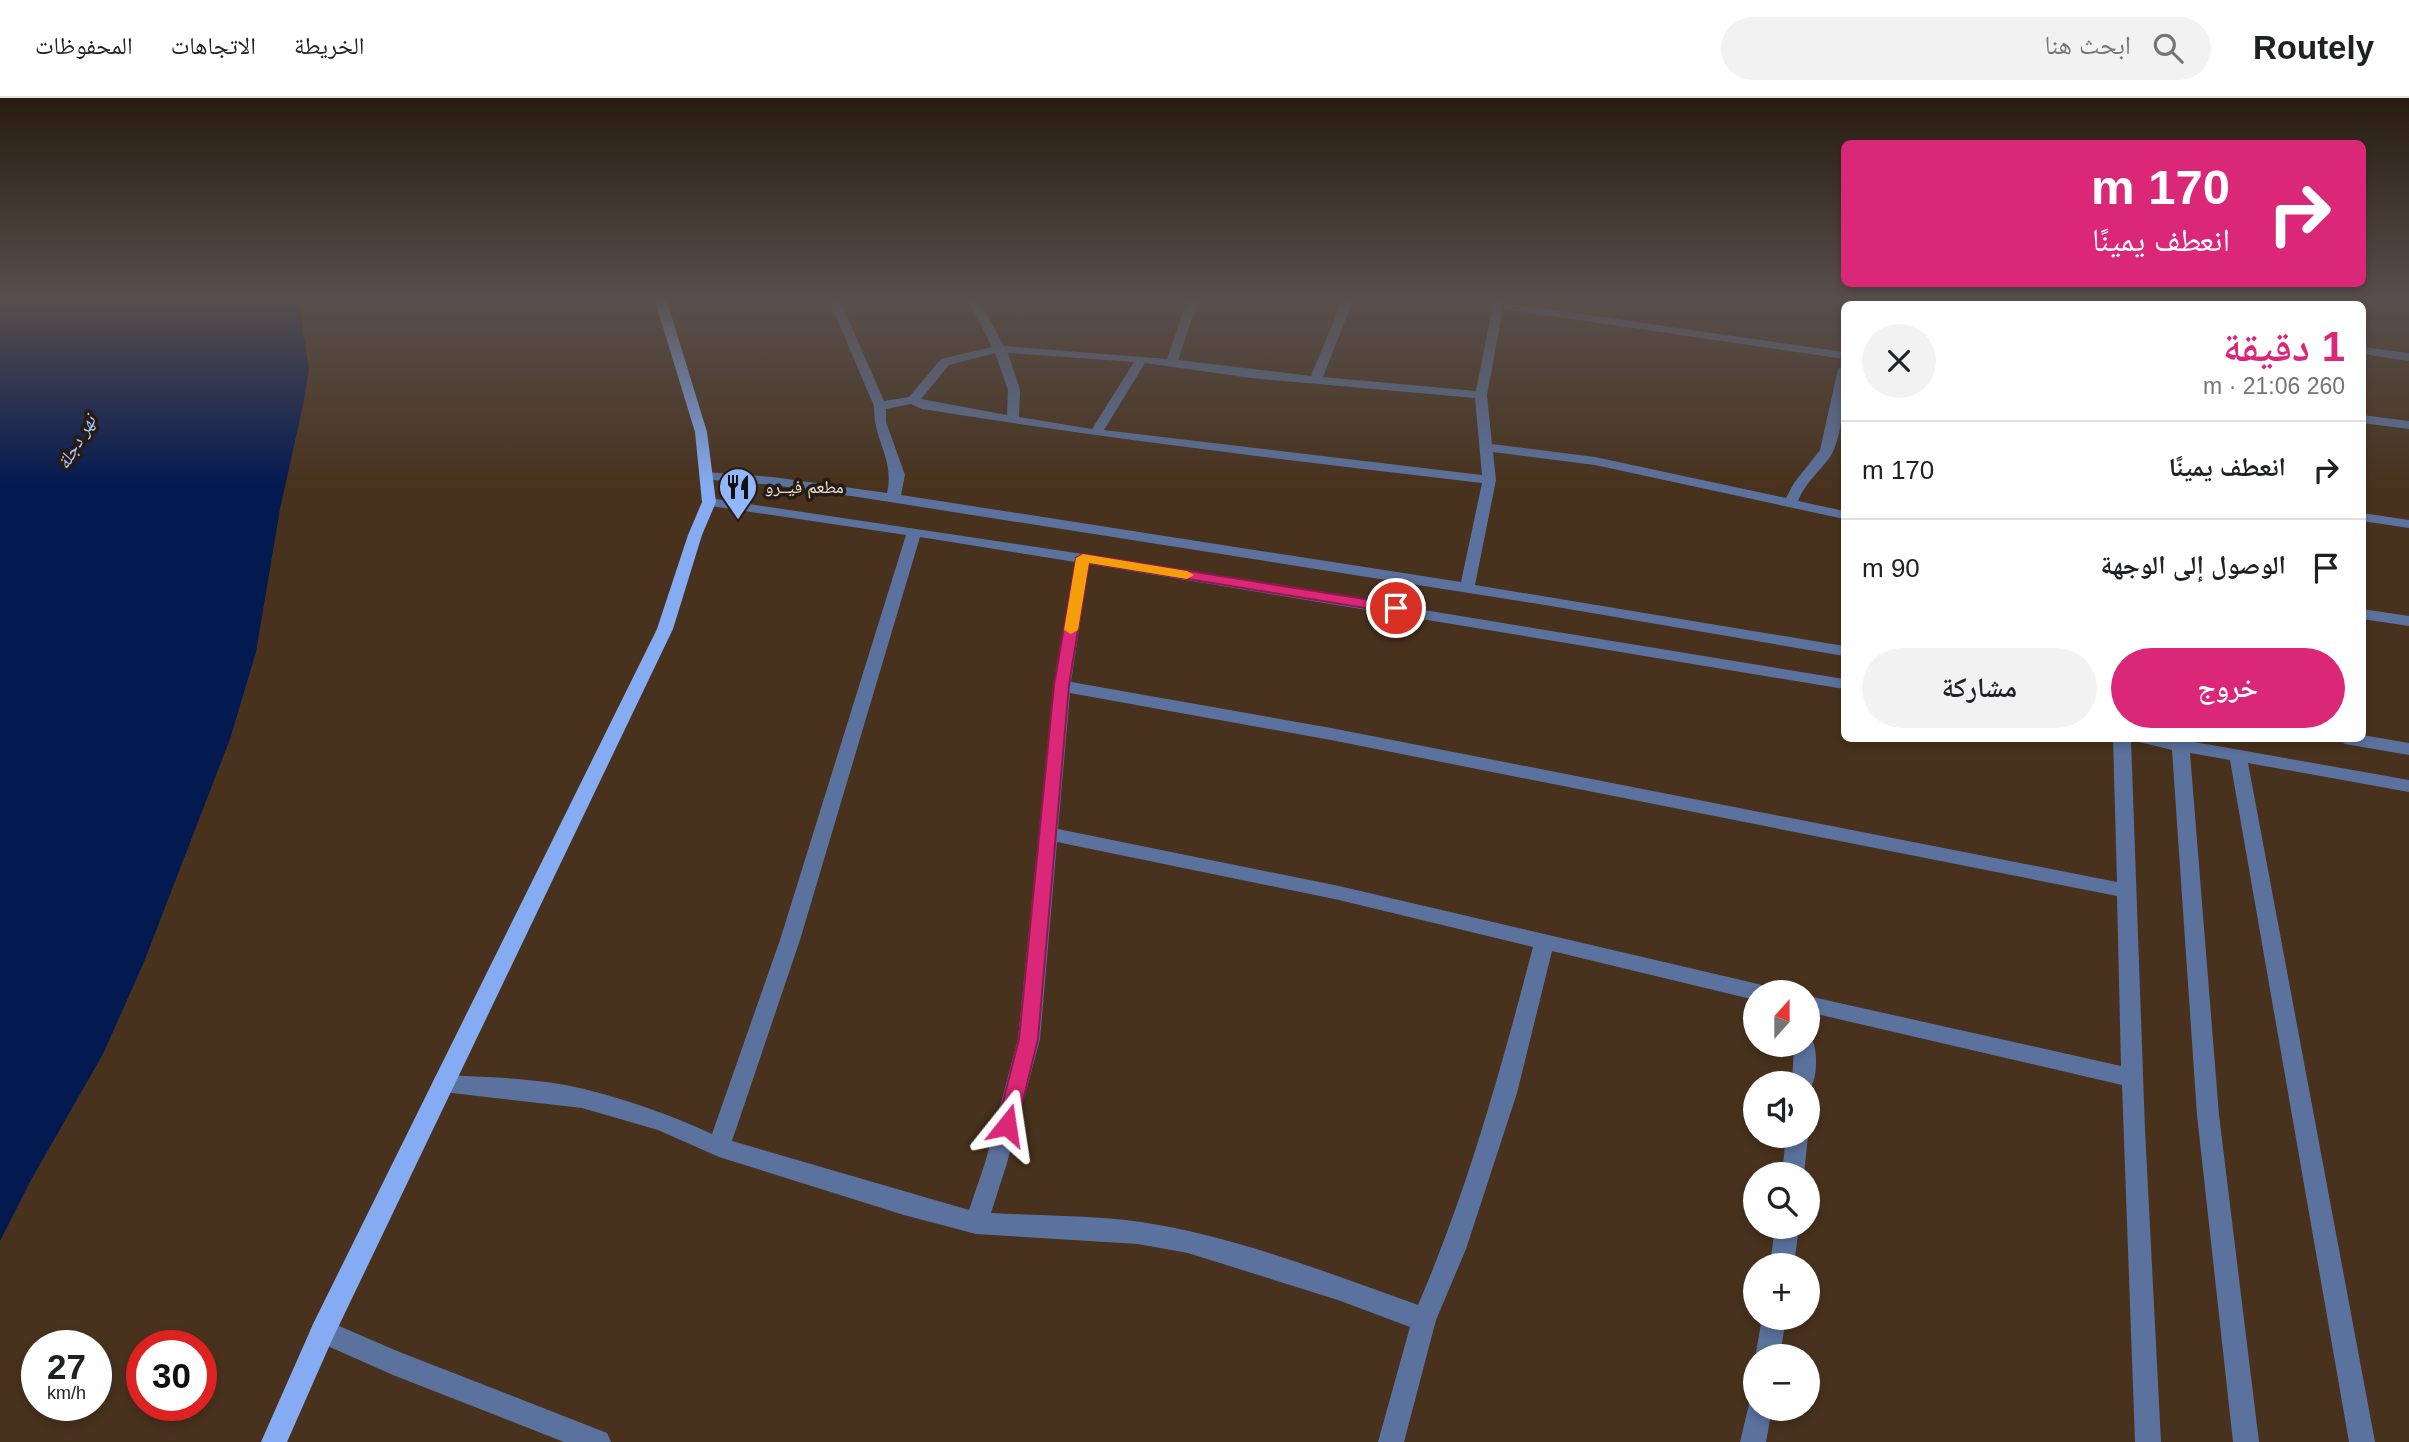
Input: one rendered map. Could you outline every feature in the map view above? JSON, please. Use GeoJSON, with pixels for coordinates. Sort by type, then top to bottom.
{"type":"FeatureCollection","features":[{"type":"Feature","properties":{"kind":"main road"},"geometry":{"type":"LineString","coordinates":[[274,1442],[323,1331],[665,629],[695,535],[709,502],[701,432],[679,361]]}},
{"type":"Feature","properties":{"kind":"street"},"geometry":{"type":"LineString","coordinates":[[860,361],[880,406],[880,422],[898,475],[893,499]]}},
{"type":"Feature","properties":{"kind":"street"},"geometry":{"type":"LineString","coordinates":[[880,406],[913,400],[927,385],[933,373],[950,361]]}},
{"type":"Feature","properties":{"kind":"street"},"geometry":{"type":"LineString","coordinates":[[1003,361],[1013,381],[1016,398],[1012,421]]}},
{"type":"Feature","properties":{"kind":"street"},"geometry":{"type":"LineString","coordinates":[[1096,433],[1141,361]]}},
{"type":"Feature","properties":{"kind":"street"},"geometry":{"type":"LineString","coordinates":[[1148,361],[1481,395]]}},
{"type":"Feature","properties":{"kind":"street"},"geometry":{"type":"LineString","coordinates":[[1316,379],[1323,361]]}},
{"type":"Feature","properties":{"kind":"street"},"geometry":{"type":"LineString","coordinates":[[1467,588],[1489,480],[1481,395],[1488,361]]}},
{"type":"Feature","properties":{"kind":"street"},"geometry":{"type":"LineString","coordinates":[[1791,502],[1796,486],[1821,462],[1827,450],[1841,383]]}},
{"type":"Feature","properties":{"kind":"street"},"geometry":{"type":"LineString","coordinates":[[913,400],[922,405],[1096,433],[1489,480]]}},
{"type":"Feature","properties":{"kind":"street"},"geometry":{"type":"LineString","coordinates":[[2366,420],[2409,425]]}},
{"type":"Feature","properties":{"kind":"street"},"geometry":{"type":"LineString","coordinates":[[1487,447],[1595,461],[1841,514]]}},
{"type":"Feature","properties":{"kind":"street"},"geometry":{"type":"LineString","coordinates":[[1827,450],[1841,453]]}},
{"type":"Feature","properties":{"kind":"street"},"geometry":{"type":"LineString","coordinates":[[705,476],[773,481],[893,499],[1467,588],[1841,650]]}},
{"type":"Feature","properties":{"kind":"street"},"geometry":{"type":"LineString","coordinates":[[709,502],[1533,630],[1841,683]]}},
{"type":"Feature","properties":{"kind":"street"},"geometry":{"type":"LineString","coordinates":[[2366,518],[2409,524]]}},
{"type":"Feature","properties":{"kind":"street"},"geometry":{"type":"LineString","coordinates":[[719,1147],[790,940],[914,532]]}},
{"type":"Feature","properties":{"kind":"street"},"geometry":{"type":"LineString","coordinates":[[976,1223],[996,1163],[1029,1039],[1062,686],[1083,558]]}},
{"type":"Feature","properties":{"kind":"street"},"geometry":{"type":"LineString","coordinates":[[2366,615],[2409,621]]}},
{"type":"Feature","properties":{"kind":"street"},"geometry":{"type":"LineString","coordinates":[[1062,686],[1331,734],[2127,891]]}},
{"type":"Feature","properties":{"kind":"street"},"geometry":{"type":"LineString","coordinates":[[2123,742],[2132,1078],[2148,1442]]}},
{"type":"Feature","properties":{"kind":"street"},"geometry":{"type":"LineString","coordinates":[[2366,742],[2409,749]]}},
{"type":"Feature","properties":{"kind":"street"},"geometry":{"type":"LineString","coordinates":[[2246,1442],[2208,1115],[2181,743],[2238,756],[2409,786]]}},
{"type":"Feature","properties":{"kind":"street"},"geometry":{"type":"LineString","coordinates":[[2238,756],[2362,1442]]}},
{"type":"Feature","properties":{"kind":"street"},"geometry":{"type":"LineString","coordinates":[[1049,834],[1326,891],[1743,989]]}},
{"type":"Feature","properties":{"kind":"street"},"geometry":{"type":"LineString","coordinates":[[1391,1442],[1424,1320],[1454,1249],[1506,1093],[1544,943]]}},
{"type":"Feature","properties":{"kind":"street"},"geometry":{"type":"LineString","coordinates":[[1820,1007],[2132,1078]]}},
{"type":"Feature","properties":{"kind":"street"},"geometry":{"type":"LineString","coordinates":[[443,1084],[502,1087],[582,1098],[662,1122],[719,1147],[904,1204],[976,1223],[1138,1233],[1188,1242],[1338,1288],[1424,1320]]}},
{"type":"Feature","properties":{"kind":"street"},"geometry":{"type":"LineString","coordinates":[[323,1331],[393,1362],[598,1442]]}},
{"type":"Feature","properties":{"kind":"street"},"geometry":{"type":"LineString","coordinates":[[1753,1442],[1757,1421]]}},
{"type":"Feature","properties":{"kind":"water","name":"نهر دجلة"},"geometry":{"type":"Polygon","coordinates":[[[0,361],[308,361],[309,369],[303,405],[280,509],[256,652],[230,739],[144,962],[103,1054],[31,1180],[0,1241],[0,361]]]}},
{"type":"Feature","properties":{"kind":"slow traffic"},"geometry":{"type":"LineString","coordinates":[[1071,630],[1083,558],[1187,575]]}},
{"type":"Feature","properties":{"kind":"place","name":"مطعم فيــرو"},"geometry":{"type":"Point","coordinates":[738,521]}},
{"type":"Feature","properties":{"kind":"route"},"geometry":{"type":"LineString","coordinates":[[1007,1125],[1029,1039],[1054,755],[1062,685],[1083,558],[1396,608]]}}]}
